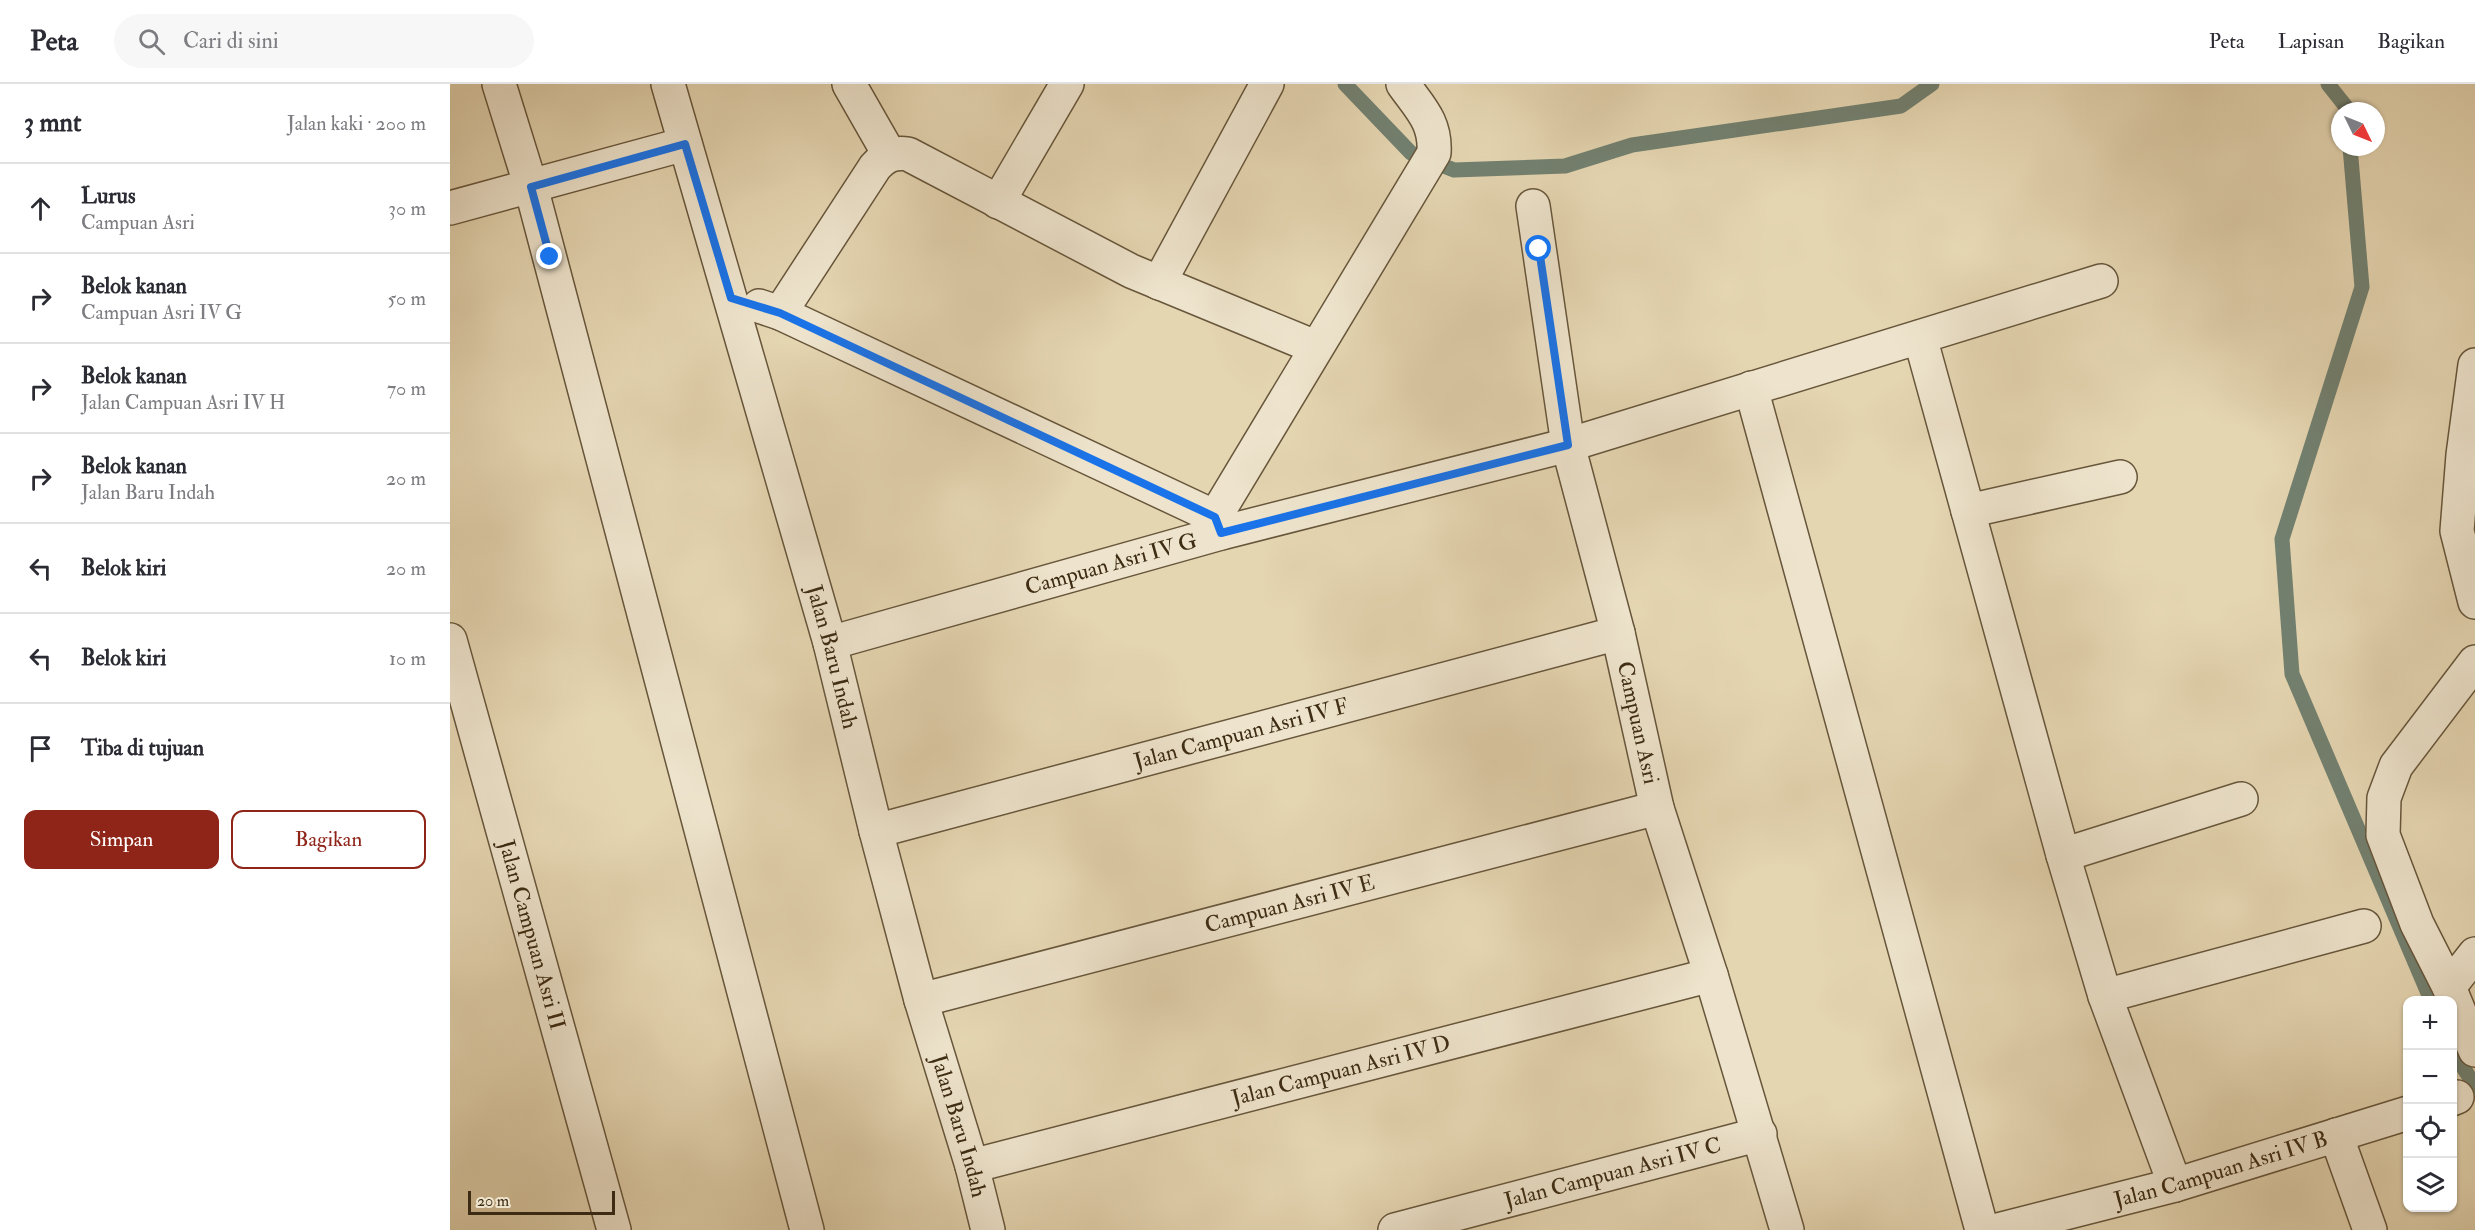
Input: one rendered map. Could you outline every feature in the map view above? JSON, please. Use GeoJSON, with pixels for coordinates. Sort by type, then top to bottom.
{"type":"FeatureCollection","features":[{"type":"Feature","properties":{"kind":"street"},"geometry":{"type":"LineString","coordinates":[[499,84],[531,187],[807,1230]]}},
{"type":"Feature","properties":{"kind":"street","name":"Jalan Baru Indah"},"geometry":{"type":"LineString","coordinates":[[668,84],[830,643],[876,831],[921,1000],[972,1166],[988,1230]]}},
{"type":"Feature","properties":{"kind":"street"},"geometry":{"type":"LineString","coordinates":[[849,84],[889,154]]}},
{"type":"Feature","properties":{"kind":"street"},"geometry":{"type":"LineString","coordinates":[[998,202],[1067,84]]}},
{"type":"Feature","properties":{"kind":"street"},"geometry":{"type":"LineString","coordinates":[[1159,283],[1267,84]]}},
{"type":"Feature","properties":{"kind":"street"},"geometry":{"type":"LineString","coordinates":[[731,298],[780,313],[1218,525],[1315,347],[1434,153],[1435,137],[1431,123],[1403,84]]}},
{"type":"Feature","properties":{"kind":"street"},"geometry":{"type":"LineString","coordinates":[[450,208],[685,144]]}},
{"type":"Feature","properties":{"kind":"street"},"geometry":{"type":"LineString","coordinates":[[780,313],[883,158],[889,154],[908,154],[1131,272],[1315,347]]}},
{"type":"Feature","properties":{"kind":"street","name":"Campuan Asri"},"geometry":{"type":"LineString","coordinates":[[1533,206],[1568,445],[1612,634],[1657,808],[1760,1134],[1786,1230]]}},
{"type":"Feature","properties":{"kind":"street","name":"Campuan Asri IV G"},"geometry":{"type":"LineString","coordinates":[[830,643],[1218,525],[1568,445],[2101,281]]}},
{"type":"Feature","properties":{"kind":"street"},"geometry":{"type":"LineString","coordinates":[[1920,337],[2104,996],[2175,1185]]}},
{"type":"Feature","properties":{"kind":"street"},"geometry":{"type":"LineString","coordinates":[[2475,365],[2463,455],[2457,531],[2475,602]]}},
{"type":"Feature","properties":{"kind":"street"},"geometry":{"type":"LineString","coordinates":[[1751,388],[1982,1230]]}},
{"type":"Feature","properties":{"kind":"street"},"geometry":{"type":"LineString","coordinates":[[1968,511],[2120,477]]}},
{"type":"Feature","properties":{"kind":"street","name":"Jalan Campuan Asri IV F"},"geometry":{"type":"LineString","coordinates":[[876,831],[1612,634]]}},
{"type":"Feature","properties":{"kind":"street","name":"Jalan Campuan Asri II"},"geometry":{"type":"LineString","coordinates":[[450,639],[614,1230]]}},
{"type":"Feature","properties":{"kind":"street"},"geometry":{"type":"LineString","coordinates":[[2475,662],[2396,766],[2384,798],[2383,835],[2417,924],[2449,987],[2475,1050]]}},
{"type":"Feature","properties":{"kind":"street"},"geometry":{"type":"LineString","coordinates":[[2063,855],[2241,799]]}},
{"type":"Feature","properties":{"kind":"street","name":"Campuan Asri IV E"},"geometry":{"type":"LineString","coordinates":[[921,1000],[1657,808]]}},
{"type":"Feature","properties":{"kind":"street"},"geometry":{"type":"LineString","coordinates":[[2104,996],[2364,926]]}},
{"type":"Feature","properties":{"kind":"street"},"geometry":{"type":"LineString","coordinates":[[2449,987],[2475,954]]}},
{"type":"Feature","properties":{"kind":"street","name":"Jalan Campuan Asri IV D"},"geometry":{"type":"LineString","coordinates":[[972,1166],[1711,975]]}},
{"type":"Feature","properties":{"kind":"street","name":"Jalan Campuan Asri IV B"},"geometry":{"type":"LineString","coordinates":[[1998,1230],[2175,1185],[2403,1115]]}},
{"type":"Feature","properties":{"kind":"street","name":"Jalan Campuan Asri IV C"},"geometry":{"type":"LineString","coordinates":[[1395,1230],[1760,1134]]}},
{"type":"Feature","properties":{"kind":"street"},"geometry":{"type":"LineString","coordinates":[[2336,1135],[2370,1230]]}},
{"type":"Feature","properties":{"kind":"waterway"},"geometry":{"type":"LineString","coordinates":[[1345,84],[1411,153],[1454,170],[1565,166],[1632,145],[1901,106],[1932,84]]}},
{"type":"Feature","properties":{"kind":"waterway"},"geometry":{"type":"LineString","coordinates":[[2328,84],[2342,102]]}},
{"type":"Feature","properties":{"kind":"waterway"},"geometry":{"type":"LineString","coordinates":[[2351,156],[2362,287],[2282,539],[2292,674],[2429,996]]}},
{"type":"Feature","properties":{"kind":"waterway"},"geometry":{"type":"LineString","coordinates":[[2457,1058],[2475,1086]]}},
{"type":"Feature","properties":{"kind":"route"},"geometry":{"type":"LineString","coordinates":[[550,257],[531,187],[685,144],[731,298],[780,313],[1215,517],[1221,533],[1568,445],[1539,249]]}}]}
